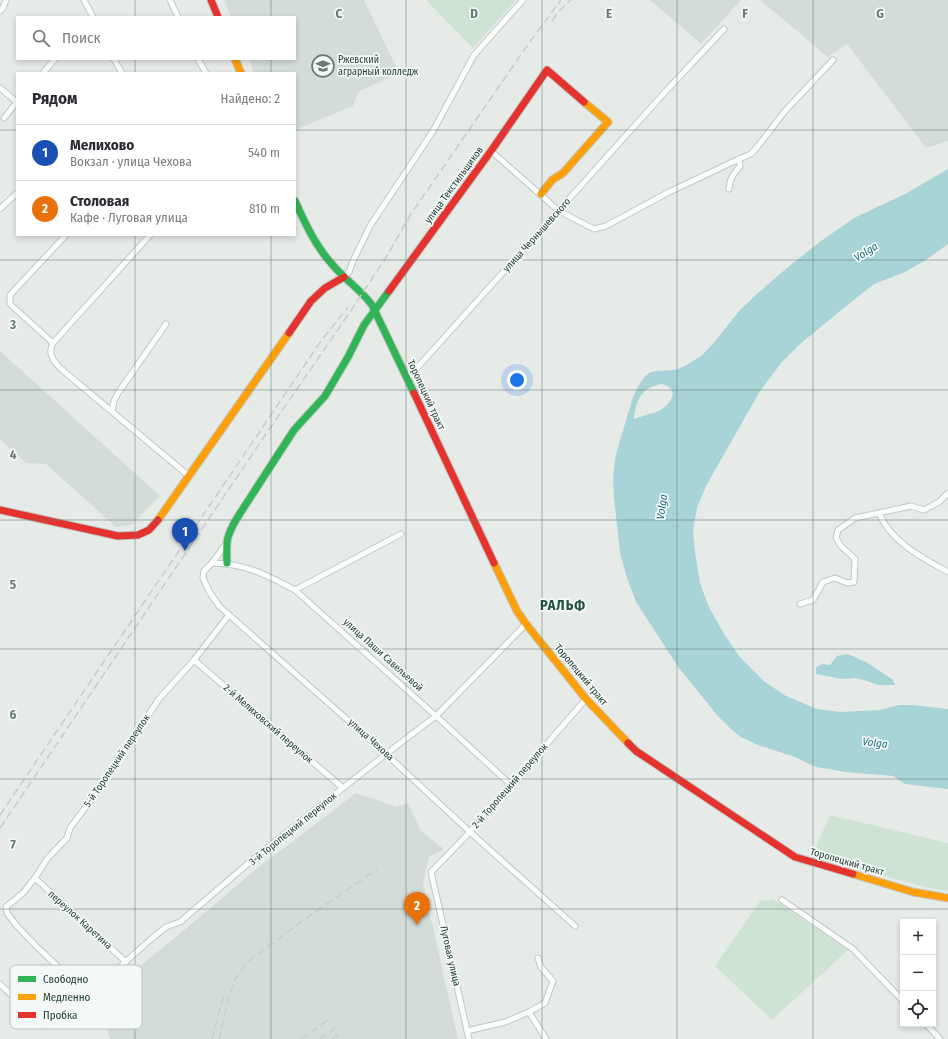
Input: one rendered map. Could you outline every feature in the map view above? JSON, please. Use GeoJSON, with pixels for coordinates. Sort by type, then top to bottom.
{"type":"FeatureCollection","features":[{"type":"Feature","properties":{"kind":"street"},"geometry":{"type":"LineString","coordinates":[[0,11],[6,0]]}},
{"type":"Feature","properties":{"kind":"street"},"geometry":{"type":"LineString","coordinates":[[84,0],[92,16]]}},
{"type":"Feature","properties":{"kind":"street"},"geometry":{"type":"LineString","coordinates":[[170,0],[178,16]]}},
{"type":"Feature","properties":{"kind":"street"},"geometry":{"type":"LineString","coordinates":[[211,0],[218,16]]}},
{"type":"Feature","properties":{"kind":"street"},"geometry":{"type":"LineString","coordinates":[[0,510],[118,536],[138,535],[150,530],[311,301],[325,288],[344,277],[349,272],[370,226],[433,131],[474,55],[523,0]]}},
{"type":"Feature","properties":{"kind":"street","name":"улица Чернышевского"},"geometry":{"type":"LineString","coordinates":[[407,379],[666,91],[724,29]]}},
{"type":"Feature","properties":{"kind":"street"},"geometry":{"type":"LineString","coordinates":[[44,72],[55,60]]}},
{"type":"Feature","properties":{"kind":"street"},"geometry":{"type":"LineString","coordinates":[[115,60],[121,72]]}},
{"type":"Feature","properties":{"kind":"street"},"geometry":{"type":"LineString","coordinates":[[199,60],[205,72]]}},
{"type":"Feature","properties":{"kind":"street"},"geometry":{"type":"LineString","coordinates":[[235,60],[241,72]]}},
{"type":"Feature","properties":{"kind":"street"},"geometry":{"type":"LineString","coordinates":[[491,151],[559,211],[594,229],[606,226],[669,192],[751,154],[785,111],[833,60]]}},
{"type":"Feature","properties":{"kind":"street"},"geometry":{"type":"LineString","coordinates":[[49,66],[51,72]]}},
{"type":"Feature","properties":{"kind":"street","name":"улица Текстильщиков"},"geometry":{"type":"LineString","coordinates":[[375,310],[491,151],[547,70],[608,122],[563,173],[552,180],[541,194]]}},
{"type":"Feature","properties":{"kind":"street"},"geometry":{"type":"LineString","coordinates":[[0,88],[16,101]]}},
{"type":"Feature","properties":{"kind":"street"},"geometry":{"type":"LineString","coordinates":[[4,118],[16,103]]}},
{"type":"Feature","properties":{"kind":"street"},"geometry":{"type":"LineString","coordinates":[[729,189],[733,175],[740,166],[739,159]]}},
{"type":"Feature","properties":{"kind":"street"},"geometry":{"type":"LineString","coordinates":[[0,209],[16,194]]}},
{"type":"Feature","properties":{"kind":"street"},"geometry":{"type":"LineString","coordinates":[[296,203],[319,246],[333,266],[344,277]]}},
{"type":"Feature","properties":{"kind":"street"},"geometry":{"type":"LineString","coordinates":[[53,343],[10,304],[10,295],[65,236]]}},
{"type":"Feature","properties":{"kind":"street"},"geometry":{"type":"LineString","coordinates":[[149,236],[53,343],[50,353],[56,363],[67,374],[189,476]]}},
{"type":"Feature","properties":{"kind":"street","name":"Торопецкий тракт"},"geometry":{"type":"LineString","coordinates":[[344,277],[367,297],[375,310],[517,611],[586,699],[636,751],[795,857],[913,892],[948,898]]}},
{"type":"Feature","properties":{"kind":"street"},"geometry":{"type":"LineString","coordinates":[[227,563],[226,544],[229,532],[237,518],[294,430],[325,396],[348,357],[364,325],[375,310]]}},
{"type":"Feature","properties":{"kind":"street"},"geometry":{"type":"LineString","coordinates":[[112,411],[114,401],[118,393],[166,324]]}},
{"type":"Feature","properties":{"kind":"street"},"geometry":{"type":"LineString","coordinates":[[800,604],[813,600],[823,582],[835,578],[848,583],[854,582],[855,560],[841,546],[836,538],[838,530],[855,518],[911,506],[924,510],[939,502],[948,493]]}},
{"type":"Feature","properties":{"kind":"street"},"geometry":{"type":"LineString","coordinates":[[879,513],[882,521],[902,543],[919,556],[948,572]]}},
{"type":"Feature","properties":{"kind":"street"},"geometry":{"type":"LineString","coordinates":[[295,590],[401,534]]}},
{"type":"Feature","properties":{"kind":"street","name":"улица Чехова"},"geometry":{"type":"LineString","coordinates":[[226,544],[204,571],[205,583],[219,606],[386,754],[575,926]]}},
{"type":"Feature","properties":{"kind":"street","name":"улица Паши Савельевой"},"geometry":{"type":"LineString","coordinates":[[212,563],[227,563],[248,567],[295,590],[510,784]]}},
{"type":"Feature","properties":{"kind":"street","name":"5-й Торопецкий переулок"},"geometry":{"type":"LineString","coordinates":[[56,965],[17,926],[7,913],[6,907],[22,893],[35,878],[47,859],[67,838],[70,828],[97,792],[159,699],[194,660],[229,615]]}},
{"type":"Feature","properties":{"kind":"street","name":"3-й Торопецкий переулок"},"geometry":{"type":"LineString","coordinates":[[123,965],[166,927],[180,922],[258,855],[436,716],[526,624]]}},
{"type":"Feature","properties":{"kind":"street","name":"2-й Мелиховский переулок"},"geometry":{"type":"LineString","coordinates":[[194,660],[343,788]]}},
{"type":"Feature","properties":{"kind":"street","name":"2-й Торопецкий переулок"},"geometry":{"type":"LineString","coordinates":[[431,872],[470,832],[510,784],[586,699]]}},
{"type":"Feature","properties":{"kind":"street","name":"Луговая улица"},"geometry":{"type":"LineString","coordinates":[[431,872],[469,1039]]}},
{"type":"Feature","properties":{"kind":"street","name":"переулок Каретина"},"geometry":{"type":"LineString","coordinates":[[35,878],[126,962]]}},
{"type":"Feature","properties":{"kind":"street"},"geometry":{"type":"LineString","coordinates":[[782,900],[853,949],[900,998]]}},
{"type":"Feature","properties":{"kind":"street"},"geometry":{"type":"LineString","coordinates":[[467,1031],[505,1022],[529,1012],[545,1003],[553,981],[541,967],[538,958]]}},
{"type":"Feature","properties":{"kind":"street","name":"3-й Торопецкий переулок"},"geometry":{"type":"LineString","coordinates":[[0,984],[10,994]]}},
{"type":"Feature","properties":{"kind":"street"},"geometry":{"type":"LineString","coordinates":[[529,1012],[546,1039]]}},
{"type":"Feature","properties":{"kind":"street"},"geometry":{"type":"LineString","coordinates":[[929,1027],[940,1039]]}},
{"type":"Feature","properties":{"kind":"shaded area","name":"Ржевский аграрный колледж"},"geometry":{"type":"Polygon","coordinates":[[[224,0],[364,0],[399,73],[358,92],[353,106],[296,130],[296,72],[254,72],[249,60],[296,60],[296,16],[231,16],[224,0]]]}},
{"type":"Feature","properties":{"kind":"shaded area"},"geometry":{"type":"Polygon","coordinates":[[[650,0],[741,0],[701,44],[650,0]]]}},
{"type":"Feature","properties":{"kind":"shaded area"},"geometry":{"type":"Polygon","coordinates":[[[760,0],[948,0],[948,141],[926,148],[847,44],[828,57],[760,0]]]}},
{"type":"Feature","properties":{"kind":"shaded area"},"geometry":{"type":"Polygon","coordinates":[[[0,351],[160,496],[131,525],[116,527],[46,464],[26,463],[0,439],[0,351]]]}},
{"type":"Feature","properties":{"kind":"shaded area"},"geometry":{"type":"Polygon","coordinates":[[[356,793],[397,807],[408,803],[421,831],[444,849],[429,857],[423,883],[458,1039],[110,1039],[107,1029],[142,1029],[141,965],[255,870],[356,793]]]}},
{"type":"Feature","properties":{"kind":"green space"},"geometry":{"type":"Polygon","coordinates":[[[426,0],[516,0],[473,48],[426,0]]]}},
{"type":"Feature","properties":{"kind":"green space"},"geometry":{"type":"Polygon","coordinates":[[[830,815],[948,843],[948,891],[929,888],[855,868],[813,853],[830,815]]]}},
{"type":"Feature","properties":{"kind":"green space"},"geometry":{"type":"Polygon","coordinates":[[[773,899],[848,950],[772,1020],[715,966],[760,901],[773,899]]]}},
{"type":"Feature","properties":{"kind":"water","name":"Volga"},"geometry":{"type":"Polygon","coordinates":[[[948,169],[948,244],[926,260],[903,273],[874,284],[800,344],[782,362],[760,391],[706,486],[697,508],[693,530],[700,583],[708,605],[724,634],[739,656],[765,682],[786,696],[817,709],[840,712],[880,710],[899,705],[913,705],[948,709],[948,789],[905,784],[893,776],[846,772],[817,767],[795,757],[758,745],[741,737],[732,730],[717,715],[679,668],[636,602],[620,553],[614,497],[613,476],[616,454],[633,397],[645,376],[651,372],[675,370],[685,366],[701,356],[712,345],[740,310],[788,267],[821,241],[854,218],[905,194],[948,169]],[[662,384],[645,391],[638,402],[634,419],[659,411],[667,405],[673,393],[668,386],[662,384]]]}},
{"type":"Feature","properties":{"kind":"water"},"geometry":{"type":"Polygon","coordinates":[[[848,654],[866,662],[893,680],[895,685],[878,685],[856,678],[842,679],[816,674],[816,667],[822,664],[830,665],[837,656],[848,654]]]}},
{"type":"Feature","properties":{"kind":"railway"},"geometry":{"type":"LineString","coordinates":[[0,828],[348,315],[385,259],[411,214],[529,43],[561,0]]}},
{"type":"Feature","properties":{"kind":"railway"},"geometry":{"type":"LineString","coordinates":[[552,21],[560,10],[571,0]]}},
{"type":"Feature","properties":{"kind":"railway"},"geometry":{"type":"LineString","coordinates":[[0,815],[321,341],[348,307]]}},
{"type":"Feature","properties":{"kind":"railway"},"geometry":{"type":"LineString","coordinates":[[219,1039],[229,996],[235,980],[246,963],[319,909],[378,869]]}},
{"type":"Feature","properties":{"kind":"railway"},"geometry":{"type":"LineString","coordinates":[[212,1039],[225,993]]}},
{"type":"Feature","properties":{"kind":"railway"},"geometry":{"type":"LineString","coordinates":[[301,1039],[331,1018]]}},
{"type":"Feature","properties":{"kind":"railway"},"geometry":{"type":"LineString","coordinates":[[320,1039],[336,1027]]}},
{"type":"Feature","properties":{"kind":"railway"},"geometry":{"type":"LineString","coordinates":[[332,1039],[339,1034]]}},
{"type":"Feature","properties":{"kind":"traffic: fast"},"geometry":{"type":"LineString","coordinates":[[296,203],[311,234],[325,256],[372,305],[414,393]]}},
{"type":"Feature","properties":{"kind":"traffic: fast"},"geometry":{"type":"LineString","coordinates":[[227,563],[228,539],[237,518],[294,430],[325,396],[348,357],[364,325],[389,291]]}},
{"type":"Feature","properties":{"kind":"traffic: slow"},"geometry":{"type":"LineString","coordinates":[[235,60],[241,72]]}},
{"type":"Feature","properties":{"kind":"traffic: slow"},"geometry":{"type":"LineString","coordinates":[[541,194],[552,180],[563,173],[608,122],[584,102]]}},
{"type":"Feature","properties":{"kind":"traffic: slow"},"geometry":{"type":"LineString","coordinates":[[158,520],[289,333]]}},
{"type":"Feature","properties":{"kind":"traffic: slow"},"geometry":{"type":"LineString","coordinates":[[494,563],[517,611],[526,624],[586,699],[628,743]]}},
{"type":"Feature","properties":{"kind":"traffic: slow"},"geometry":{"type":"LineString","coordinates":[[853,874],[913,892],[948,898]]}},
{"type":"Feature","properties":{"kind":"traffic: jam"},"geometry":{"type":"LineString","coordinates":[[211,0],[218,16]]}},
{"type":"Feature","properties":{"kind":"traffic: jam"},"geometry":{"type":"LineString","coordinates":[[389,291],[491,151],[547,70],[584,102]]}},
{"type":"Feature","properties":{"kind":"traffic: jam"},"geometry":{"type":"LineString","coordinates":[[289,333],[311,301],[325,288],[344,277]]}},
{"type":"Feature","properties":{"kind":"traffic: jam"},"geometry":{"type":"LineString","coordinates":[[414,393],[494,563]]}},
{"type":"Feature","properties":{"kind":"traffic: jam"},"geometry":{"type":"LineString","coordinates":[[0,510],[118,536],[138,535],[149,530],[158,520]]}},
{"type":"Feature","properties":{"kind":"traffic: jam"},"geometry":{"type":"LineString","coordinates":[[628,743],[636,751],[795,857],[853,874]]}},
{"type":"Feature","properties":{"kind":"place","name":"Ржевский аграрный колледж"},"geometry":{"type":"Point","coordinates":[323,66]}},
{"type":"Feature","properties":{"kind":"place","name":"Мелихово"},"geometry":{"type":"Point","coordinates":[185,551]}},
{"type":"Feature","properties":{"kind":"place","name":"Столовая"},"geometry":{"type":"Point","coordinates":[417,925]}},
{"type":"Feature","properties":{"kind":"district","name":"РАЛЬФ"},"geometry":{"type":"Point","coordinates":[563,605]}}]}
